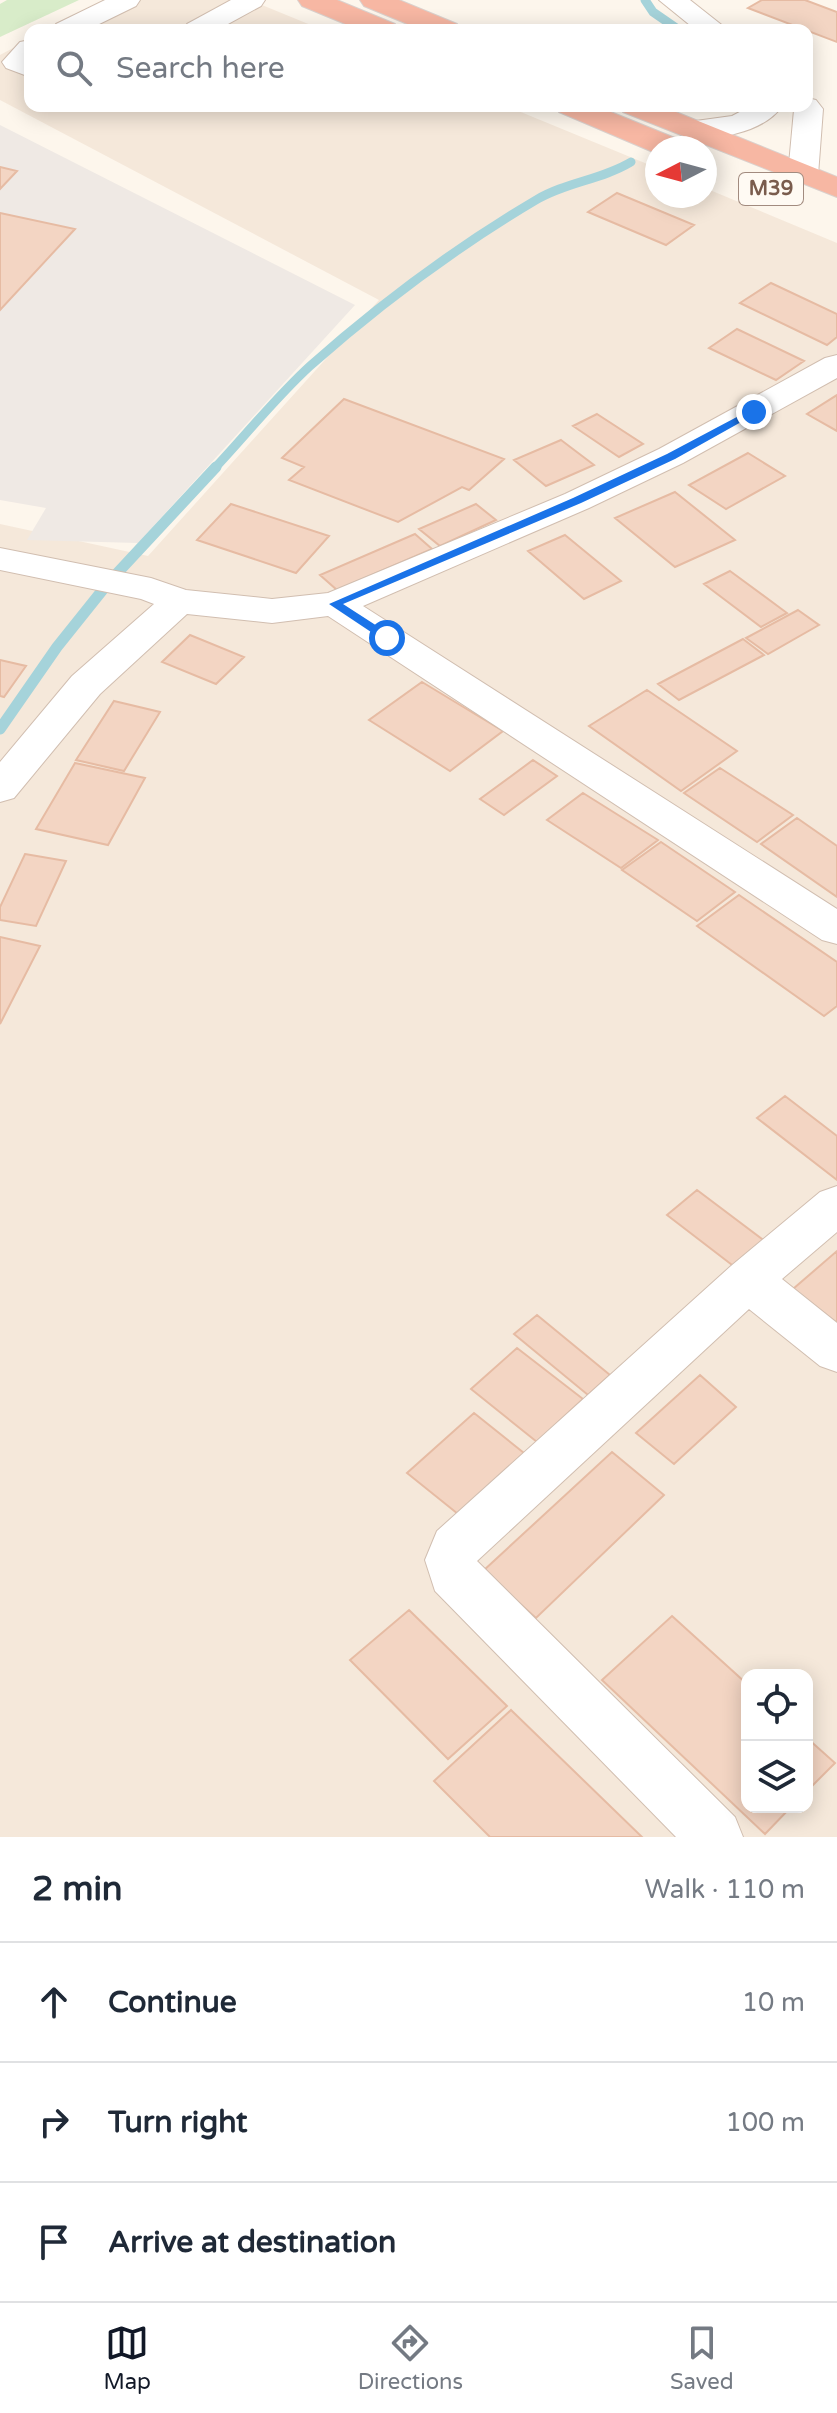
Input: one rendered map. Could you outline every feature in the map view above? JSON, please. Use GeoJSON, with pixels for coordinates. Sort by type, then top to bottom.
{"type":"FeatureCollection","features":[{"type":"Feature","properties":{"kind":"highway"},"geometry":{"type":"LineString","coordinates":[[312,0],[370,24]]}},
{"type":"Feature","properties":{"kind":"highway"},"geometry":{"type":"LineString","coordinates":[[374,0],[432,24]]}},
{"type":"Feature","properties":{"kind":"highway","name":"M39"},"geometry":{"type":"LineString","coordinates":[[591,112],[675,136]]}},
{"type":"Feature","properties":{"kind":"highway","name":"M39"},"geometry":{"type":"LineString","coordinates":[[643,112],[679,136]]}},
{"type":"Feature","properties":{"kind":"highway","name":"M39"},"geometry":{"type":"LineString","coordinates":[[717,149],[837,188]]}},
{"type":"Feature","properties":{"kind":"highway","name":"M39"},"geometry":{"type":"LineString","coordinates":[[717,166],[837,216]]}},
{"type":"Feature","properties":{"kind":"street"},"geometry":{"type":"LineString","coordinates":[[78,24],[126,0]]}},
{"type":"Feature","properties":{"kind":"street"},"geometry":{"type":"LineString","coordinates":[[208,24],[251,0]]}},
{"type":"Feature","properties":{"kind":"street"},"geometry":{"type":"LineString","coordinates":[[673,0],[706,24]]}},
{"type":"Feature","properties":{"kind":"street"},"geometry":{"type":"LineString","coordinates":[[24,54],[16,62],[24,66]]}},
{"type":"Feature","properties":{"kind":"street"},"geometry":{"type":"LineString","coordinates":[[690,136],[734,125],[760,112]]}},
{"type":"Feature","properties":{"kind":"street"},"geometry":{"type":"LineString","coordinates":[[803,175],[809,112]]}},
{"type":"Feature","properties":{"kind":"street"},"geometry":{"type":"LineString","coordinates":[[0,559],[151,589],[179,601],[272,611],[335,604],[577,501],[658,463],[837,365]]}},
{"type":"Feature","properties":{"kind":"street"},"geometry":{"type":"LineString","coordinates":[[0,788],[86,685],[179,601]]}},
{"type":"Feature","properties":{"kind":"street"},"geometry":{"type":"LineString","coordinates":[[335,604],[837,929]]}},
{"type":"Feature","properties":{"kind":"street"},"geometry":{"type":"LineString","coordinates":[[715,1837],[454,1574],[451,1560],[455,1548],[748,1280],[837,1205]]}},
{"type":"Feature","properties":{"kind":"street"},"geometry":{"type":"LineString","coordinates":[[748,1280],[837,1351]]}},
{"type":"Feature","properties":{"kind":"shaded area"},"geometry":{"type":"Polygon","coordinates":[[[104,0],[250,0],[308,24],[59,24],[104,0]]]}},
{"type":"Feature","properties":{"kind":"shaded area"},"geometry":{"type":"Polygon","coordinates":[[[24,42],[24,112],[521,112],[645,163],[645,208],[717,208],[717,193],[837,243],[837,1837],[0,1837],[0,524],[148,556],[379,300],[0,100],[0,55],[24,42]]]}},
{"type":"Feature","properties":{"kind":"shaded area"},"geometry":{"type":"Polygon","coordinates":[[[0,125],[355,305],[138,543],[27,540],[46,508],[0,500],[0,125]]]}},
{"type":"Feature","properties":{"kind":"green space"},"geometry":{"type":"Polygon","coordinates":[[[7,0],[79,0],[0,37],[0,4],[7,0]]]}},
{"type":"Feature","properties":{"kind":"building"},"geometry":{"type":"Polygon","coordinates":[[[762,0],[805,0],[837,12],[837,42],[813,33],[813,24],[790,24],[748,8],[762,0]]]}},
{"type":"Feature","properties":{"kind":"building"},"geometry":{"type":"Polygon","coordinates":[[[0,167],[17,171],[0,189],[0,167]]]}},
{"type":"Feature","properties":{"kind":"building"},"geometry":{"type":"Polygon","coordinates":[[[617,193],[645,205],[645,208],[653,208],[694,225],[666,245],[588,212],[617,193]]]}},
{"type":"Feature","properties":{"kind":"building"},"geometry":{"type":"Polygon","coordinates":[[[0,213],[75,229],[0,310],[0,213]]]}},
{"type":"Feature","properties":{"kind":"building"},"geometry":{"type":"Polygon","coordinates":[[[771,283],[837,314],[837,337],[827,345],[740,303],[771,283]]]}},
{"type":"Feature","properties":{"kind":"building"},"geometry":{"type":"Polygon","coordinates":[[[737,329],[804,361],[776,380],[709,348],[737,329]]]}},
{"type":"Feature","properties":{"kind":"building"},"geometry":{"type":"Polygon","coordinates":[[[837,395],[837,431],[807,414],[837,395]]]}},
{"type":"Feature","properties":{"kind":"building"},"geometry":{"type":"Polygon","coordinates":[[[344,399],[504,459],[469,490],[462,487],[398,522],[289,480],[304,467],[282,458],[344,399]]]}},
{"type":"Feature","properties":{"kind":"building"},"geometry":{"type":"Polygon","coordinates":[[[597,414],[643,444],[619,457],[573,426],[597,414]]]}},
{"type":"Feature","properties":{"kind":"building"},"geometry":{"type":"Polygon","coordinates":[[[561,440],[594,465],[546,486],[514,460],[561,440]]]}},
{"type":"Feature","properties":{"kind":"building"},"geometry":{"type":"Polygon","coordinates":[[[748,453],[785,476],[726,509],[689,485],[748,453]]]}},
{"type":"Feature","properties":{"kind":"building"},"geometry":{"type":"Polygon","coordinates":[[[675,492],[735,540],[675,567],[615,518],[675,492]]]}},
{"type":"Feature","properties":{"kind":"building"},"geometry":{"type":"Polygon","coordinates":[[[231,504],[329,536],[296,573],[197,540],[231,504]]]}},
{"type":"Feature","properties":{"kind":"building"},"geometry":{"type":"Polygon","coordinates":[[[476,504],[496,520],[440,546],[419,529],[476,504]]]}},
{"type":"Feature","properties":{"kind":"building"},"geometry":{"type":"Polygon","coordinates":[[[415,534],[432,549],[337,590],[320,575],[415,534]]]}},
{"type":"Feature","properties":{"kind":"building"},"geometry":{"type":"Polygon","coordinates":[[[565,535],[621,581],[584,599],[528,551],[565,535]]]}},
{"type":"Feature","properties":{"kind":"building"},"geometry":{"type":"Polygon","coordinates":[[[730,571],[787,613],[761,627],[704,584],[730,571]]]}},
{"type":"Feature","properties":{"kind":"building"},"geometry":{"type":"Polygon","coordinates":[[[798,610],[819,625],[768,654],[746,638],[798,610]]]}},
{"type":"Feature","properties":{"kind":"building"},"geometry":{"type":"Polygon","coordinates":[[[190,635],[244,657],[216,684],[162,662],[190,635]]]}},
{"type":"Feature","properties":{"kind":"building"},"geometry":{"type":"Polygon","coordinates":[[[743,639],[764,655],[679,700],[658,684],[743,639]]]}},
{"type":"Feature","properties":{"kind":"building"},"geometry":{"type":"Polygon","coordinates":[[[0,660],[26,666],[4,697],[0,696],[0,660]]]}},
{"type":"Feature","properties":{"kind":"building"},"geometry":{"type":"Polygon","coordinates":[[[422,682],[503,731],[450,771],[369,720],[422,682]]]}},
{"type":"Feature","properties":{"kind":"building"},"geometry":{"type":"Polygon","coordinates":[[[647,690],[737,751],[681,791],[589,726],[647,690]]]}},
{"type":"Feature","properties":{"kind":"building"},"geometry":{"type":"Polygon","coordinates":[[[114,701],[160,712],[124,771],[76,760],[114,701]]]}},
{"type":"Feature","properties":{"kind":"building"},"geometry":{"type":"Polygon","coordinates":[[[533,760],[557,776],[504,815],[480,799],[533,760]]]}},
{"type":"Feature","properties":{"kind":"building"},"geometry":{"type":"Polygon","coordinates":[[[75,763],[145,778],[108,845],[36,829],[75,763]]]}},
{"type":"Feature","properties":{"kind":"building"},"geometry":{"type":"Polygon","coordinates":[[[720,768],[793,815],[757,842],[684,793],[720,768]]]}},
{"type":"Feature","properties":{"kind":"building"},"geometry":{"type":"Polygon","coordinates":[[[583,793],[658,840],[621,868],[547,820],[583,793]]]}},
{"type":"Feature","properties":{"kind":"building"},"geometry":{"type":"Polygon","coordinates":[[[797,818],[837,846],[837,897],[761,844],[797,818]]]}},
{"type":"Feature","properties":{"kind":"building"},"geometry":{"type":"Polygon","coordinates":[[[661,842],[735,892],[697,921],[622,870],[661,842]]]}},
{"type":"Feature","properties":{"kind":"building"},"geometry":{"type":"Polygon","coordinates":[[[25,854],[66,861],[36,926],[0,920],[0,907],[25,854]]]}},
{"type":"Feature","properties":{"kind":"building"},"geometry":{"type":"Polygon","coordinates":[[[739,895],[837,962],[837,1006],[824,1016],[697,926],[739,895]]]}},
{"type":"Feature","properties":{"kind":"building"},"geometry":{"type":"Polygon","coordinates":[[[0,937],[40,946],[0,1024],[0,937]]]}},
{"type":"Feature","properties":{"kind":"building"},"geometry":{"type":"Polygon","coordinates":[[[785,1096],[837,1136],[837,1180],[757,1118],[785,1096]]]}},
{"type":"Feature","properties":{"kind":"building"},"geometry":{"type":"Polygon","coordinates":[[[697,1190],[766,1242],[736,1268],[667,1215],[697,1190]]]}},
{"type":"Feature","properties":{"kind":"building"},"geometry":{"type":"Polygon","coordinates":[[[837,1251],[837,1323],[793,1289],[837,1251]]]}},
{"type":"Feature","properties":{"kind":"building"},"geometry":{"type":"Polygon","coordinates":[[[537,1315],[610,1375],[588,1395],[514,1334],[537,1315]]]}},
{"type":"Feature","properties":{"kind":"building"},"geometry":{"type":"Polygon","coordinates":[[[517,1348],[583,1399],[537,1442],[471,1389],[517,1348]]]}},
{"type":"Feature","properties":{"kind":"building"},"geometry":{"type":"Polygon","coordinates":[[[700,1375],[736,1407],[674,1464],[636,1433],[700,1375]]]}},
{"type":"Feature","properties":{"kind":"building"},"geometry":{"type":"Polygon","coordinates":[[[474,1413],[524,1453],[458,1514],[407,1473],[474,1413]]]}},
{"type":"Feature","properties":{"kind":"building"},"geometry":{"type":"Polygon","coordinates":[[[612,1452],[664,1495],[536,1618],[483,1571],[612,1452]]]}},
{"type":"Feature","properties":{"kind":"building"},"geometry":{"type":"Polygon","coordinates":[[[409,1610],[507,1706],[448,1759],[350,1660],[409,1610]]]}},
{"type":"Feature","properties":{"kind":"building"},"geometry":{"type":"Polygon","coordinates":[[[672,1616],[741,1679],[741,1811],[602,1680],[672,1616]]]}},
{"type":"Feature","properties":{"kind":"building"},"geometry":{"type":"Polygon","coordinates":[[[511,1710],[642,1837],[490,1837],[434,1781],[511,1710]]]}},
{"type":"Feature","properties":{"kind":"building"},"geometry":{"type":"Polygon","coordinates":[[[813,1743],[835,1763],[813,1785],[813,1743]]]}},
{"type":"Feature","properties":{"kind":"building"},"geometry":{"type":"Polygon","coordinates":[[[743,1813],[785,1813],[765,1834],[743,1813]]]}},
{"type":"Feature","properties":{"kind":"waterway"},"geometry":{"type":"LineString","coordinates":[[645,0],[653,12],[670,24]]}},
{"type":"Feature","properties":{"kind":"waterway"},"geometry":{"type":"LineString","coordinates":[[214,469],[310,366],[419,278],[476,237],[536,200],[631,162]]}},
{"type":"Feature","properties":{"kind":"waterway"},"geometry":{"type":"LineString","coordinates":[[0,729],[57,647],[109,582],[216,467]]}},
{"type":"Feature","properties":{"kind":"route"},"geometry":{"type":"LineString","coordinates":[[387,638],[335,604],[577,501],[754,412]]}}]}
